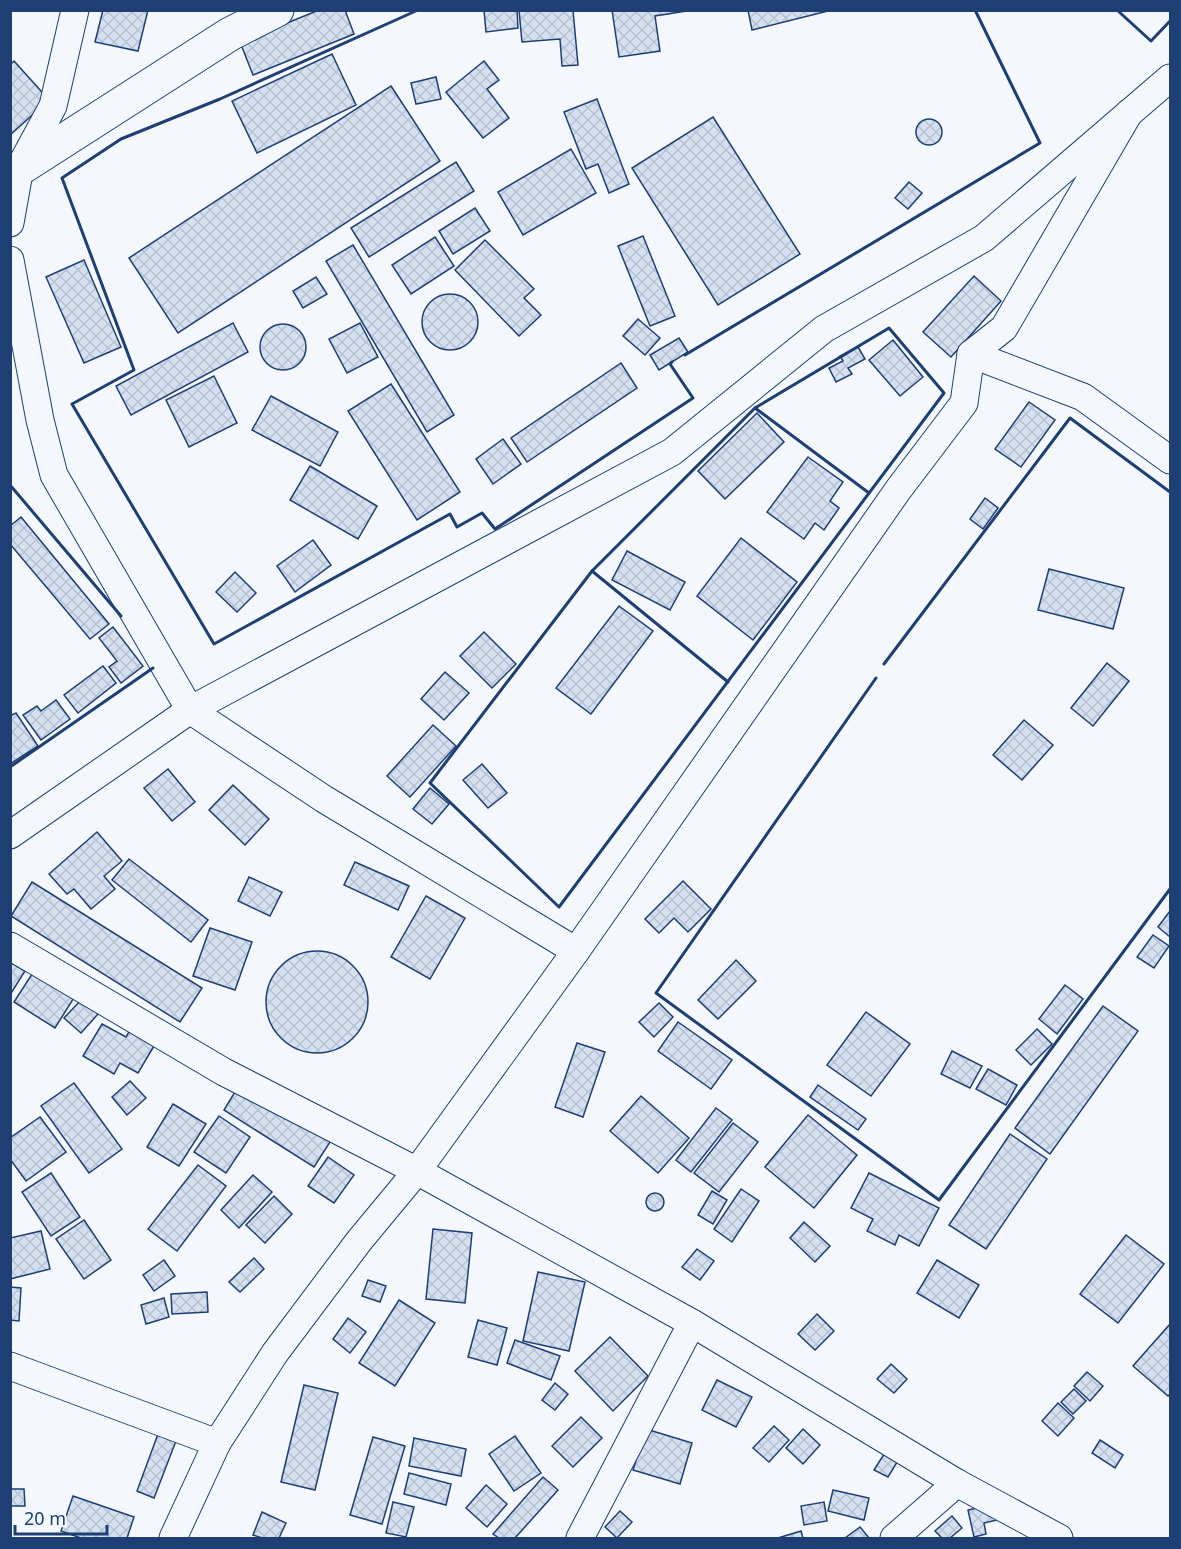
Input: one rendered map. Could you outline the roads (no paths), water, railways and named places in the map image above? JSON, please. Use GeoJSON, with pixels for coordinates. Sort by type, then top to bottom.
{"type":"FeatureCollection","features":[{"type":"Feature","properties":{"kind":"street"},"geometry":{"type":"LineString","coordinates":[[10,223],[15,171],[53,106],[75,10]]}},
{"type":"Feature","properties":{"kind":"street"},"geometry":{"type":"LineString","coordinates":[[15,171],[230,34],[277,10]]}},
{"type":"Feature","properties":{"kind":"street"},"geometry":{"type":"LineString","coordinates":[[10,835],[190,710],[672,452],[824,329],[984,238],[1170,78]]}},
{"type":"Feature","properties":{"kind":"street"},"geometry":{"type":"LineString","coordinates":[[173,1539],[217,1443],[282,1344],[359,1241],[417,1171],[576,951],[898,490],[964,403],[971,354],[1004,328],[1129,113]]}},
{"type":"Feature","properties":{"kind":"street"},"geometry":{"type":"LineString","coordinates":[[10,260],[40,420],[54,475],[190,710],[324,799],[576,951]]}},
{"type":"Feature","properties":{"kind":"street"},"geometry":{"type":"LineString","coordinates":[[971,354],[1083,397],[1170,460]]}},
{"type":"Feature","properties":{"kind":"street"},"geometry":{"type":"LineString","coordinates":[[10,946],[224,1072],[417,1171],[692,1323],[957,1482],[1059,1539]]}},
{"type":"Feature","properties":{"kind":"street"},"geometry":{"type":"LineString","coordinates":[[580,1539],[692,1323]]}},
{"type":"Feature","properties":{"kind":"street"},"geometry":{"type":"LineString","coordinates":[[10,1366],[217,1443]]}},
{"type":"Feature","properties":{"kind":"street"},"geometry":{"type":"LineString","coordinates":[[894,1539],[957,1482]]}}]}
